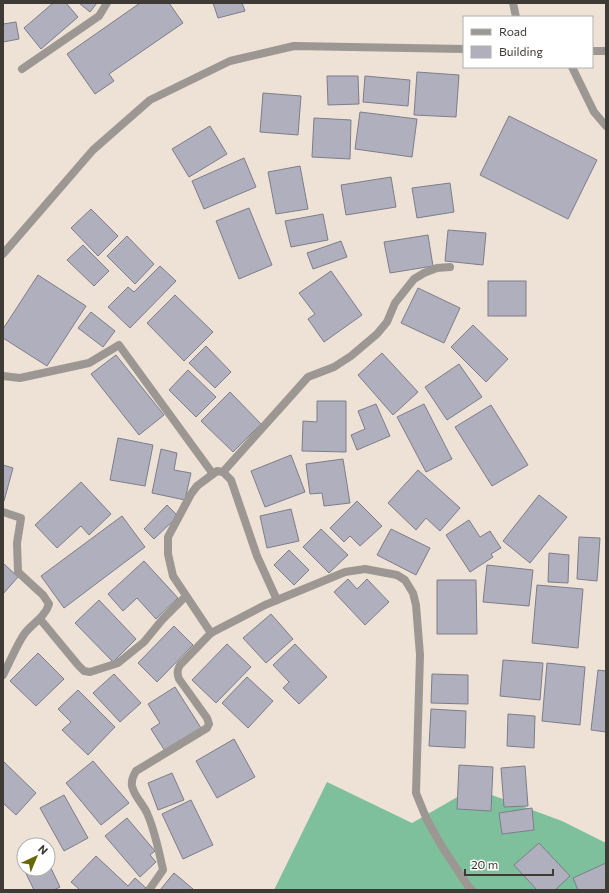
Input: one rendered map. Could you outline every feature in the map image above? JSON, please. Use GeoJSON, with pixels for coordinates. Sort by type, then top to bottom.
{"type":"FeatureCollection","features":[{"type":"Feature","properties":{"kind":"street"},"geometry":{"type":"LineString","coordinates":[[22,69],[98,16],[107,3]]}},
{"type":"Feature","properties":{"kind":"street"},"geometry":{"type":"LineString","coordinates":[[513,3],[516,16]]}},
{"type":"Feature","properties":{"kind":"street"},"geometry":{"type":"LineString","coordinates":[[3,254],[93,150],[150,100],[230,61],[294,46],[463,49]]}},
{"type":"Feature","properties":{"kind":"street"},"geometry":{"type":"LineString","coordinates":[[593,51],[606,51]]}},
{"type":"Feature","properties":{"kind":"street"},"geometry":{"type":"LineString","coordinates":[[572,68],[594,112],[606,126]]}},
{"type":"Feature","properties":{"kind":"street"},"geometry":{"type":"LineString","coordinates":[[223,472],[308,377],[334,367],[351,356],[377,334],[387,322],[395,303],[414,279],[424,272],[437,268],[450,267]]}},
{"type":"Feature","properties":{"kind":"street"},"geometry":{"type":"LineString","coordinates":[[3,376],[20,378],[89,363],[118,345],[213,474]]}},
{"type":"Feature","properties":{"kind":"street"},"geometry":{"type":"LineString","coordinates":[[211,633],[173,576],[168,554],[168,537],[191,494],[197,486],[217,471],[223,472],[231,480],[257,556],[277,600]]}},
{"type":"Feature","properties":{"kind":"street"},"geometry":{"type":"LineString","coordinates":[[3,512],[21,518],[17,543],[18,572],[43,596],[49,604],[47,611],[25,633],[3,675]]}},
{"type":"Feature","properties":{"kind":"street"},"geometry":{"type":"LineString","coordinates":[[149,890],[163,870],[159,848],[147,812],[133,790],[132,778],[136,771],[207,728],[209,724],[207,718],[179,679],[178,669],[180,665],[211,633],[277,600],[345,572],[365,569],[397,575],[405,580],[413,592],[416,605],[420,655],[416,793],[427,820],[441,845],[472,890]]}},
{"type":"Feature","properties":{"kind":"street"},"geometry":{"type":"LineString","coordinates":[[40,619],[78,665],[84,671],[90,672],[118,663],[144,642],[162,620],[186,596]]}},
{"type":"Feature","properties":{"kind":"green space"},"geometry":{"type":"Polygon","coordinates":[[[327,782],[412,823],[473,788],[562,821],[606,843],[606,890],[274,890],[327,782]]]}},
{"type":"Feature","properties":{"kind":"building"},"geometry":{"type":"Polygon","coordinates":[[[53,3],[66,3],[78,17],[41,49],[24,28],[53,3]]]}},
{"type":"Feature","properties":{"kind":"building"},"geometry":{"type":"Polygon","coordinates":[[[79,3],[97,3],[90,12],[79,3]]]}},
{"type":"Feature","properties":{"kind":"building"},"geometry":{"type":"Polygon","coordinates":[[[140,3],[169,3],[183,23],[109,74],[114,81],[95,94],[67,54],[140,3]]]}},
{"type":"Feature","properties":{"kind":"building"},"geometry":{"type":"Polygon","coordinates":[[[213,3],[242,3],[245,11],[218,18],[213,3]]]}},
{"type":"Feature","properties":{"kind":"building"},"geometry":{"type":"Polygon","coordinates":[[[16,22],[19,39],[3,42],[3,24],[16,22]]]}},
{"type":"Feature","properties":{"kind":"building"},"geometry":{"type":"Polygon","coordinates":[[[417,72],[459,75],[456,117],[414,115],[417,72]]]}},
{"type":"Feature","properties":{"kind":"building"},"geometry":{"type":"Polygon","coordinates":[[[327,76],[358,76],[359,104],[328,105],[327,76]]]}},
{"type":"Feature","properties":{"kind":"building"},"geometry":{"type":"Polygon","coordinates":[[[365,76],[410,80],[408,106],[363,102],[365,76]]]}},
{"type":"Feature","properties":{"kind":"building"},"geometry":{"type":"Polygon","coordinates":[[[263,93],[301,96],[298,135],[260,132],[263,93]]]}},
{"type":"Feature","properties":{"kind":"building"},"geometry":{"type":"Polygon","coordinates":[[[360,112],[417,119],[412,157],[355,149],[360,112]]]}},
{"type":"Feature","properties":{"kind":"building"},"geometry":{"type":"Polygon","coordinates":[[[509,116],[597,160],[568,219],[480,175],[509,116]]]}},
{"type":"Feature","properties":{"kind":"building"},"geometry":{"type":"Polygon","coordinates":[[[314,118],[351,120],[350,159],[312,157],[314,118]]]}},
{"type":"Feature","properties":{"kind":"building"},"geometry":{"type":"Polygon","coordinates":[[[210,126],[227,154],[189,177],[172,149],[210,126]]]}},
{"type":"Feature","properties":{"kind":"building"},"geometry":{"type":"Polygon","coordinates":[[[244,158],[256,187],[204,209],[192,181],[244,158]]]}},
{"type":"Feature","properties":{"kind":"building"},"geometry":{"type":"Polygon","coordinates":[[[300,166],[308,209],[276,214],[268,172],[300,166]]]}},
{"type":"Feature","properties":{"kind":"building"},"geometry":{"type":"Polygon","coordinates":[[[391,177],[396,207],[346,215],[341,185],[391,177]]]}},
{"type":"Feature","properties":{"kind":"building"},"geometry":{"type":"Polygon","coordinates":[[[450,183],[454,212],[417,218],[412,188],[450,183]]]}},
{"type":"Feature","properties":{"kind":"building"},"geometry":{"type":"Polygon","coordinates":[[[249,208],[272,265],[239,279],[216,221],[249,208]]]}},
{"type":"Feature","properties":{"kind":"building"},"geometry":{"type":"Polygon","coordinates":[[[91,209],[118,236],[98,256],[71,228],[91,209]]]}},
{"type":"Feature","properties":{"kind":"building"},"geometry":{"type":"Polygon","coordinates":[[[323,214],[328,240],[291,247],[285,221],[323,214]]]}},
{"type":"Feature","properties":{"kind":"building"},"geometry":{"type":"Polygon","coordinates":[[[448,230],[486,233],[483,265],[445,261],[448,230]]]}},
{"type":"Feature","properties":{"kind":"building"},"geometry":{"type":"Polygon","coordinates":[[[428,235],[433,266],[390,273],[384,242],[428,235]]]}},
{"type":"Feature","properties":{"kind":"building"},"geometry":{"type":"Polygon","coordinates":[[[127,236],[154,264],[135,284],[107,256],[127,236]]]}},
{"type":"Feature","properties":{"kind":"building"},"geometry":{"type":"Polygon","coordinates":[[[341,241],[347,257],[313,269],[307,253],[341,241]]]}},
{"type":"Feature","properties":{"kind":"building"},"geometry":{"type":"Polygon","coordinates":[[[83,245],[109,271],[94,286],[67,260],[83,245]]]}},
{"type":"Feature","properties":{"kind":"building"},"geometry":{"type":"Polygon","coordinates":[[[160,266],[176,281],[130,328],[108,307],[128,287],[134,292],[160,266]]]}},
{"type":"Feature","properties":{"kind":"building"},"geometry":{"type":"Polygon","coordinates":[[[331,271],[362,315],[324,342],[308,319],[315,314],[299,293],[331,271]]]}},
{"type":"Feature","properties":{"kind":"building"},"geometry":{"type":"Polygon","coordinates":[[[38,275],[86,306],[47,366],[3,338],[3,329],[38,275]]]}},
{"type":"Feature","properties":{"kind":"building"},"geometry":{"type":"Polygon","coordinates":[[[488,281],[526,281],[526,316],[488,316],[488,281]]]}},
{"type":"Feature","properties":{"kind":"building"},"geometry":{"type":"Polygon","coordinates":[[[418,288],[460,308],[444,343],[401,323],[418,288]]]}},
{"type":"Feature","properties":{"kind":"building"},"geometry":{"type":"Polygon","coordinates":[[[175,295],[213,332],[184,361],[147,323],[175,295]]]}},
{"type":"Feature","properties":{"kind":"building"},"geometry":{"type":"Polygon","coordinates":[[[91,312],[115,331],[103,347],[78,328],[91,312]]]}},
{"type":"Feature","properties":{"kind":"building"},"geometry":{"type":"Polygon","coordinates":[[[473,325],[508,359],[486,382],[451,347],[473,325]]]}},
{"type":"Feature","properties":{"kind":"building"},"geometry":{"type":"Polygon","coordinates":[[[206,346],[231,372],[215,388],[189,363],[206,346]]]}},
{"type":"Feature","properties":{"kind":"building"},"geometry":{"type":"Polygon","coordinates":[[[382,353],[418,392],[393,415],[358,375],[382,353]]]}},
{"type":"Feature","properties":{"kind":"building"},"geometry":{"type":"Polygon","coordinates":[[[116,355],[164,415],[139,435],[91,374],[116,355]]]}},
{"type":"Feature","properties":{"kind":"building"},"geometry":{"type":"Polygon","coordinates":[[[459,364],[482,397],[447,420],[425,387],[459,364]]]}},
{"type":"Feature","properties":{"kind":"building"},"geometry":{"type":"Polygon","coordinates":[[[188,370],[216,397],[196,417],[169,390],[188,370]]]}},
{"type":"Feature","properties":{"kind":"building"},"geometry":{"type":"Polygon","coordinates":[[[230,392],[261,424],[233,452],[201,421],[230,392]]]}},
{"type":"Feature","properties":{"kind":"building"},"geometry":{"type":"Polygon","coordinates":[[[317,401],[346,401],[346,452],[302,451],[303,421],[317,422],[317,401]]]}},
{"type":"Feature","properties":{"kind":"building"},"geometry":{"type":"Polygon","coordinates":[[[376,404],[390,436],[357,450],[351,435],[365,429],[358,411],[376,404]]]}},
{"type":"Feature","properties":{"kind":"building"},"geometry":{"type":"Polygon","coordinates":[[[424,404],[452,459],[426,472],[397,417],[424,404]]]}},
{"type":"Feature","properties":{"kind":"building"},"geometry":{"type":"Polygon","coordinates":[[[491,405],[528,465],[492,486],[455,427],[491,405]]]}},
{"type":"Feature","properties":{"kind":"building"},"geometry":{"type":"Polygon","coordinates":[[[118,438],[153,445],[145,486],[110,480],[118,438]]]}},
{"type":"Feature","properties":{"kind":"building"},"geometry":{"type":"Polygon","coordinates":[[[161,449],[177,453],[174,470],[191,473],[185,500],[152,493],[161,449]]]}},
{"type":"Feature","properties":{"kind":"building"},"geometry":{"type":"Polygon","coordinates":[[[291,455],[305,492],[265,507],[251,471],[291,455]]]}},
{"type":"Feature","properties":{"kind":"building"},"geometry":{"type":"Polygon","coordinates":[[[343,459],[350,503],[324,506],[322,493],[310,494],[306,464],[343,459]]]}},
{"type":"Feature","properties":{"kind":"building"},"geometry":{"type":"Polygon","coordinates":[[[3,465],[13,468],[4,501],[3,501],[3,465]]]}},
{"type":"Feature","properties":{"kind":"building"},"geometry":{"type":"Polygon","coordinates":[[[418,470],[460,508],[440,531],[426,518],[416,530],[388,503],[418,470]]]}},
{"type":"Feature","properties":{"kind":"building"},"geometry":{"type":"Polygon","coordinates":[[[81,482],[111,514],[89,535],[81,526],[57,548],[35,525],[81,482]]]}},
{"type":"Feature","properties":{"kind":"building"},"geometry":{"type":"Polygon","coordinates":[[[539,495],[567,517],[530,563],[503,541],[539,495]]]}},
{"type":"Feature","properties":{"kind":"building"},"geometry":{"type":"Polygon","coordinates":[[[357,501],[382,526],[360,546],[350,536],[344,542],[330,528],[357,501]]]}},
{"type":"Feature","properties":{"kind":"building"},"geometry":{"type":"Polygon","coordinates":[[[167,505],[178,516],[154,539],[144,529],[167,505]]]}},
{"type":"Feature","properties":{"kind":"building"},"geometry":{"type":"Polygon","coordinates":[[[291,509],[299,541],[267,548],[260,516],[291,509]]]}},
{"type":"Feature","properties":{"kind":"building"},"geometry":{"type":"Polygon","coordinates":[[[122,516],[145,547],[64,608],[41,576],[122,516]]]}},
{"type":"Feature","properties":{"kind":"building"},"geometry":{"type":"Polygon","coordinates":[[[469,520],[480,537],[490,531],[501,548],[491,554],[493,557],[470,572],[446,535],[469,520]]]}},
{"type":"Feature","properties":{"kind":"building"},"geometry":{"type":"Polygon","coordinates":[[[321,529],[348,555],[329,573],[303,547],[321,529]]]}},
{"type":"Feature","properties":{"kind":"building"},"geometry":{"type":"Polygon","coordinates":[[[391,529],[430,548],[416,575],[377,555],[391,529]]]}},
{"type":"Feature","properties":{"kind":"building"},"geometry":{"type":"Polygon","coordinates":[[[579,537],[600,538],[597,581],[577,579],[579,537]]]}},
{"type":"Feature","properties":{"kind":"building"},"geometry":{"type":"Polygon","coordinates":[[[289,550],[309,570],[294,585],[274,565],[289,550]]]}},
{"type":"Feature","properties":{"kind":"building"},"geometry":{"type":"Polygon","coordinates":[[[549,553],[569,555],[568,583],[548,582],[549,553]]]}},
{"type":"Feature","properties":{"kind":"building"},"geometry":{"type":"Polygon","coordinates":[[[144,561],[178,598],[156,619],[137,598],[123,611],[108,594],[144,561]]]}},
{"type":"Feature","properties":{"kind":"building"},"geometry":{"type":"Polygon","coordinates":[[[3,563],[18,577],[3,594],[3,563]]]}},
{"type":"Feature","properties":{"kind":"building"},"geometry":{"type":"Polygon","coordinates":[[[487,565],[533,570],[529,606],[483,602],[487,565]]]}},
{"type":"Feature","properties":{"kind":"building"},"geometry":{"type":"Polygon","coordinates":[[[348,579],[357,589],[367,579],[389,602],[365,625],[334,592],[348,579]]]}},
{"type":"Feature","properties":{"kind":"building"},"geometry":{"type":"Polygon","coordinates":[[[437,580],[476,580],[477,634],[437,634],[437,580]]]}},
{"type":"Feature","properties":{"kind":"building"},"geometry":{"type":"Polygon","coordinates":[[[537,585],[583,589],[578,648],[532,643],[537,585]]]}},
{"type":"Feature","properties":{"kind":"building"},"geometry":{"type":"Polygon","coordinates":[[[99,600],[136,639],[113,662],[75,623],[99,600]]]}},
{"type":"Feature","properties":{"kind":"building"},"geometry":{"type":"Polygon","coordinates":[[[271,614],[293,639],[266,663],[243,638],[271,614]]]}},
{"type":"Feature","properties":{"kind":"building"},"geometry":{"type":"Polygon","coordinates":[[[174,626],[193,645],[157,682],[138,663],[174,626]]]}},
{"type":"Feature","properties":{"kind":"building"},"geometry":{"type":"Polygon","coordinates":[[[227,644],[251,667],[216,703],[192,680],[227,644]]]}},
{"type":"Feature","properties":{"kind":"building"},"geometry":{"type":"Polygon","coordinates":[[[295,644],[327,677],[299,704],[283,688],[289,682],[273,665],[295,644]]]}},
{"type":"Feature","properties":{"kind":"building"},"geometry":{"type":"Polygon","coordinates":[[[38,653],[64,679],[36,706],[10,681],[38,653]]]}},
{"type":"Feature","properties":{"kind":"building"},"geometry":{"type":"Polygon","coordinates":[[[503,660],[543,663],[540,700],[500,696],[503,660]]]}},
{"type":"Feature","properties":{"kind":"building"},"geometry":{"type":"Polygon","coordinates":[[[547,663],[585,667],[580,725],[542,721],[547,663]]]}},
{"type":"Feature","properties":{"kind":"building"},"geometry":{"type":"Polygon","coordinates":[[[598,670],[606,671],[606,732],[591,730],[598,670]]]}},
{"type":"Feature","properties":{"kind":"building"},"geometry":{"type":"Polygon","coordinates":[[[114,674],[141,703],[120,722],[93,693],[114,674]]]}},
{"type":"Feature","properties":{"kind":"building"},"geometry":{"type":"Polygon","coordinates":[[[432,674],[468,675],[468,704],[431,703],[432,674]]]}},
{"type":"Feature","properties":{"kind":"building"},"geometry":{"type":"Polygon","coordinates":[[[247,677],[273,701],[248,728],[222,703],[247,677]]]}},
{"type":"Feature","properties":{"kind":"building"},"geometry":{"type":"Polygon","coordinates":[[[175,687],[201,728],[165,751],[151,729],[160,723],[148,704],[175,687]]]}},
{"type":"Feature","properties":{"kind":"building"},"geometry":{"type":"Polygon","coordinates":[[[78,690],[115,727],[88,755],[62,730],[71,722],[58,709],[78,690]]]}},
{"type":"Feature","properties":{"kind":"building"},"geometry":{"type":"Polygon","coordinates":[[[431,709],[466,711],[465,748],[429,746],[431,709]]]}},
{"type":"Feature","properties":{"kind":"building"},"geometry":{"type":"Polygon","coordinates":[[[508,714],[535,716],[534,748],[507,746],[508,714]]]}},
{"type":"Feature","properties":{"kind":"building"},"geometry":{"type":"Polygon","coordinates":[[[234,739],[255,777],[217,798],[196,761],[234,739]]]}},
{"type":"Feature","properties":{"kind":"building"},"geometry":{"type":"Polygon","coordinates":[[[3,761],[36,793],[16,815],[3,803],[3,761]]]}},
{"type":"Feature","properties":{"kind":"building"},"geometry":{"type":"Polygon","coordinates":[[[93,761],[129,803],[101,825],[66,783],[93,761]]]}},
{"type":"Feature","properties":{"kind":"building"},"geometry":{"type":"Polygon","coordinates":[[[459,765],[493,767],[491,811],[457,809],[459,765]]]}},
{"type":"Feature","properties":{"kind":"building"},"geometry":{"type":"Polygon","coordinates":[[[525,766],[528,806],[504,807],[501,768],[525,766]]]}},
{"type":"Feature","properties":{"kind":"building"},"geometry":{"type":"Polygon","coordinates":[[[172,773],[184,800],[158,810],[148,783],[172,773]]]}},
{"type":"Feature","properties":{"kind":"building"},"geometry":{"type":"Polygon","coordinates":[[[64,795],[88,838],[64,851],[40,808],[64,795]]]}},
{"type":"Feature","properties":{"kind":"building"},"geometry":{"type":"Polygon","coordinates":[[[191,800],[213,845],[183,859],[162,814],[191,800]]]}},
{"type":"Feature","properties":{"kind":"building"},"geometry":{"type":"Polygon","coordinates":[[[532,808],[534,830],[502,834],[499,813],[532,808]]]}},
{"type":"Feature","properties":{"kind":"building"},"geometry":{"type":"Polygon","coordinates":[[[127,818],[155,851],[150,855],[156,862],[140,877],[105,836],[127,818]]]}},
{"type":"Feature","properties":{"kind":"building"},"geometry":{"type":"Polygon","coordinates":[[[539,843],[570,876],[555,890],[537,890],[514,865],[539,843]]]}},
{"type":"Feature","properties":{"kind":"building"},"geometry":{"type":"Polygon","coordinates":[[[96,856],[128,886],[135,878],[146,888],[143,890],[80,890],[71,882],[96,856]]]}},
{"type":"Feature","properties":{"kind":"building"},"geometry":{"type":"Polygon","coordinates":[[[606,863],[606,890],[578,890],[573,878],[606,863]]]}},
{"type":"Feature","properties":{"kind":"building"},"geometry":{"type":"Polygon","coordinates":[[[174,873],[193,889],[160,890],[174,873]]]}},
{"type":"Feature","properties":{"kind":"building"},"geometry":{"type":"Polygon","coordinates":[[[28,877],[55,877],[60,887],[54,890],[34,890],[28,877]]]}}]}
